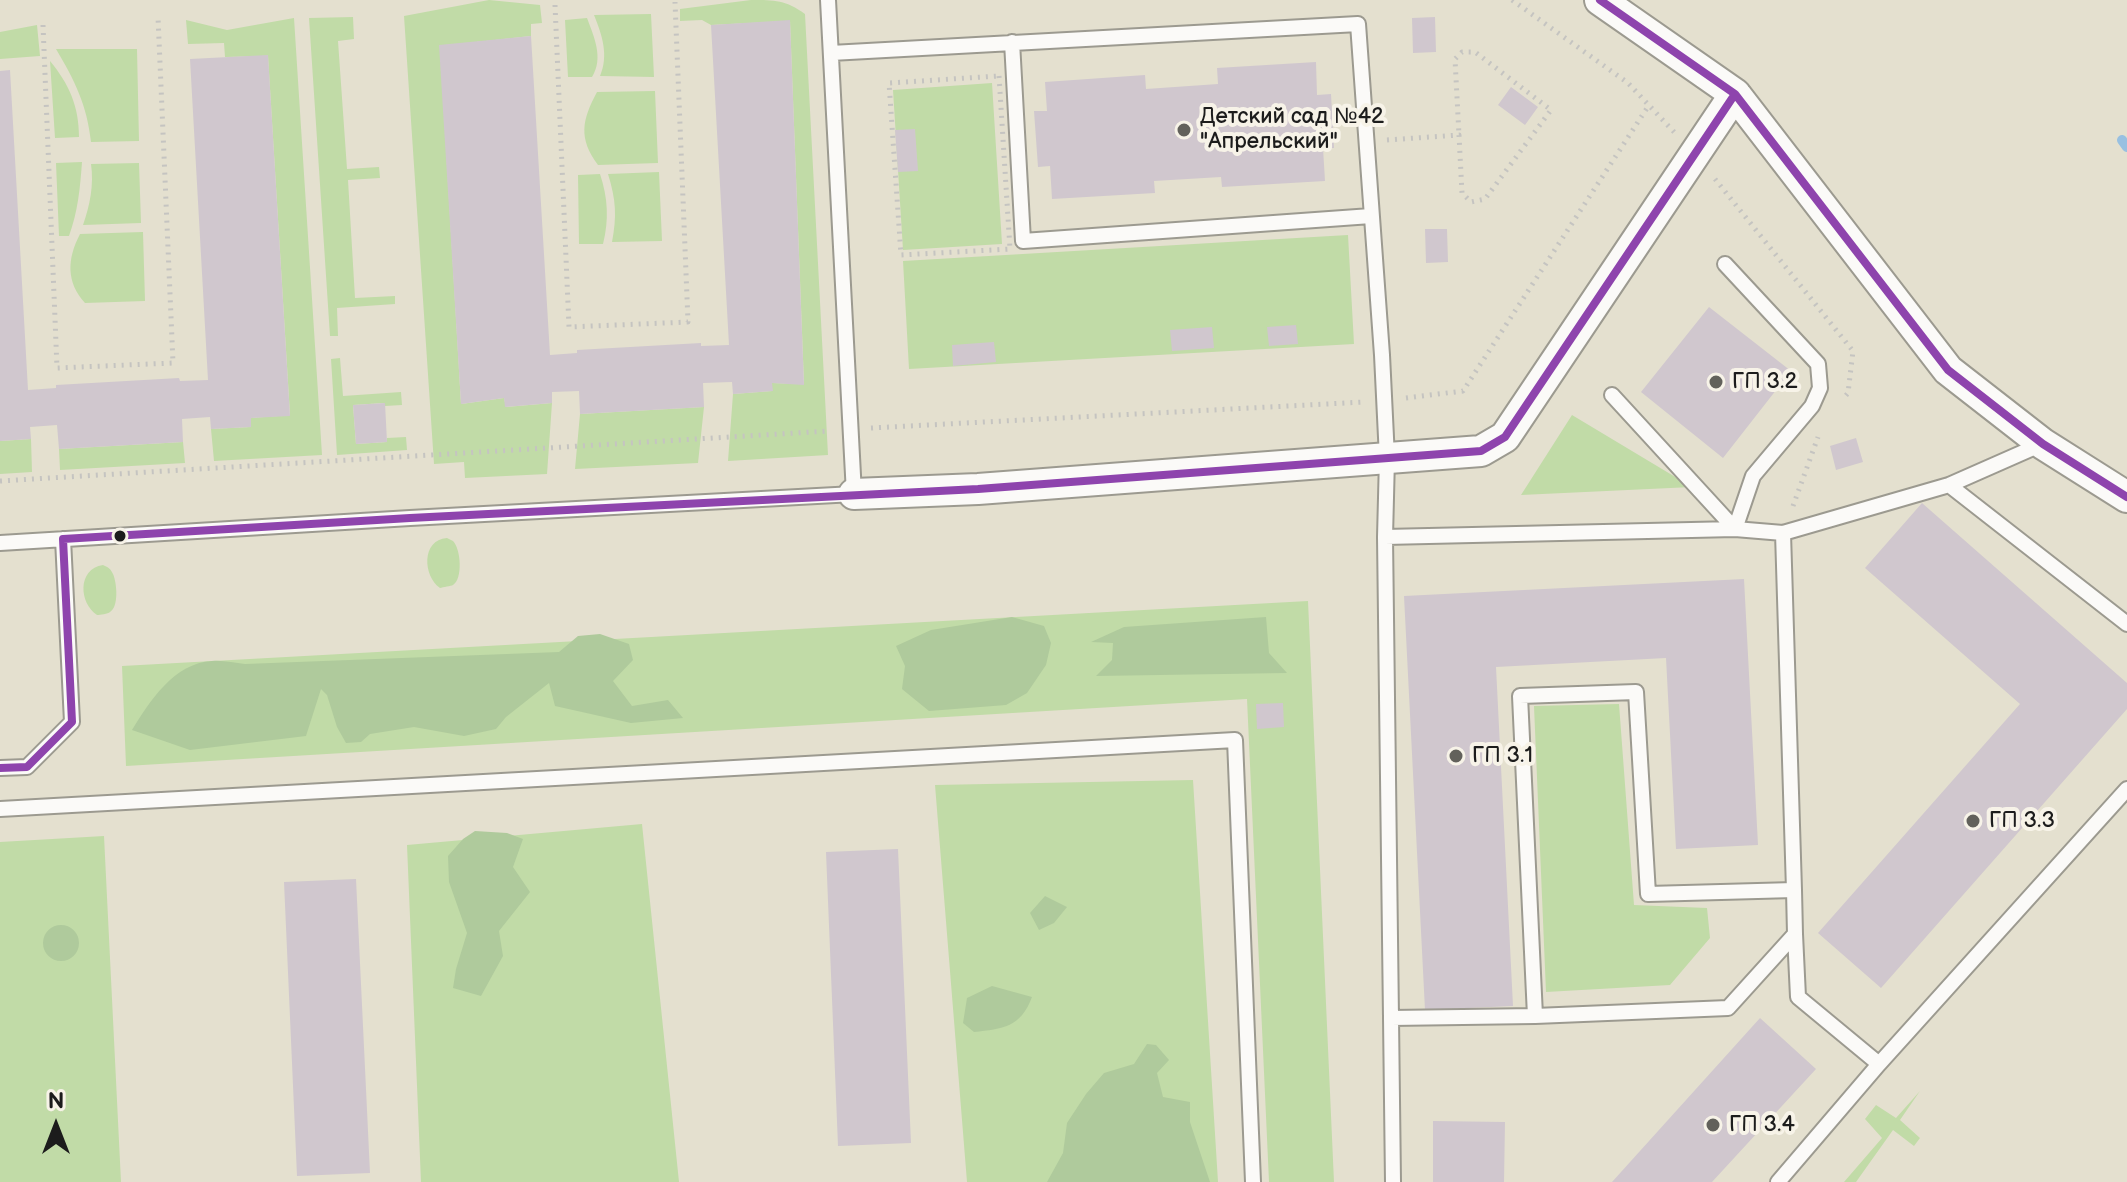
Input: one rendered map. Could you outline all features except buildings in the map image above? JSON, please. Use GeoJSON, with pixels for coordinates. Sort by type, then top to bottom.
{"type":"FeatureCollection","features":[{"type":"Feature","properties":{"kind":"street"},"geometry":{"type":"LineString","coordinates":[[1600,0],[1735,94],[1948,370],[2043,444],[2127,497]]}},
{"type":"Feature","properties":{"kind":"street"},"geometry":{"type":"LineString","coordinates":[[854,494],[1024,486],[1481,451],[1505,437],[1735,94]]}},
{"type":"Feature","properties":{"kind":"lane"},"geometry":{"type":"LineString","coordinates":[[0,543],[854,494],[828,0]]}},
{"type":"Feature","properties":{"kind":"lane"},"geometry":{"type":"LineString","coordinates":[[831,53],[1358,24],[1387,458],[1385,537],[1393,1182]]}},
{"type":"Feature","properties":{"kind":"lane"},"geometry":{"type":"LineString","coordinates":[[1012,42],[1023,241],[1371,216]]}},
{"type":"Feature","properties":{"kind":"lane"},"geometry":{"type":"LineString","coordinates":[[1725,264],[1818,364],[1820,388],[1812,406],[1753,476],[1735,529]]}},
{"type":"Feature","properties":{"kind":"lane"},"geometry":{"type":"LineString","coordinates":[[1612,395],[1735,529]]}},
{"type":"Feature","properties":{"kind":"lane"},"geometry":{"type":"LineString","coordinates":[[1385,537],[1735,529],[1783,533],[1949,485],[2043,444]]}},
{"type":"Feature","properties":{"kind":"lane"},"geometry":{"type":"LineString","coordinates":[[1949,485],[2127,624]]}},
{"type":"Feature","properties":{"kind":"lane"},"geometry":{"type":"LineString","coordinates":[[1783,533],[1798,997],[1879,1064]]}},
{"type":"Feature","properties":{"kind":"lane"},"geometry":{"type":"LineString","coordinates":[[0,768],[27,767],[72,722],[63,539]]}},
{"type":"Feature","properties":{"kind":"lane"},"geometry":{"type":"LineString","coordinates":[[1535,1016],[1520,696],[1636,692],[1648,894],[1794,890]]}},
{"type":"Feature","properties":{"kind":"lane"},"geometry":{"type":"LineString","coordinates":[[0,809],[1235,740],[1253,1182]]}},
{"type":"Feature","properties":{"kind":"lane"},"geometry":{"type":"LineString","coordinates":[[1778,1182],[1879,1064],[2127,789]]}},
{"type":"Feature","properties":{"kind":"lane"},"geometry":{"type":"LineString","coordinates":[[1391,1018],[1728,1008],[1795,934]]}},
{"type":"Feature","properties":{"kind":"path"},"geometry":{"type":"LineString","coordinates":[[555,5],[569,327],[688,322],[675,2]]}},
{"type":"Feature","properties":{"kind":"path"},"geometry":{"type":"LineString","coordinates":[[43,25],[57,368],[173,363],[158,17]]}},
{"type":"Feature","properties":{"kind":"path"},"geometry":{"type":"LineString","coordinates":[[1462,52],[1475,52],[1551,110],[1485,199],[1471,202],[1462,193],[1459,135],[1455,59],[1462,52]]}},
{"type":"Feature","properties":{"kind":"path"},"geometry":{"type":"LineString","coordinates":[[999,76],[1010,249],[901,255],[889,83],[999,76]]}},
{"type":"Feature","properties":{"kind":"path"},"geometry":{"type":"LineString","coordinates":[[0,481],[850,429],[1384,401],[1463,391],[1649,105]]}},
{"type":"Feature","properties":{"kind":"path"},"geometry":{"type":"LineString","coordinates":[[1367,142],[1459,135]]}},
{"type":"Feature","properties":{"kind":"green space"},"geometry":{"type":"Polygon","coordinates":[[[489,0],[540,5],[542,23],[531,24],[531,36],[440,46],[461,404],[504,398],[506,407],[552,403],[547,474],[465,478],[464,462],[434,464],[404,16],[489,0]]]}},
{"type":"Feature","properties":{"kind":"green space"},"geometry":{"type":"Polygon","coordinates":[[[751,0],[780,2],[805,14],[828,455],[728,461],[733,394],[772,391],[772,383],[804,384],[790,21],[711,25],[702,20],[680,21],[680,9],[751,0]]]}},
{"type":"Feature","properties":{"kind":"green space"},"geometry":{"type":"Polygon","coordinates":[[[651,14],[654,77],[600,76],[604,53],[594,15],[651,14]]]}},
{"type":"Feature","properties":{"kind":"green space"},"geometry":{"type":"Polygon","coordinates":[[[353,17],[354,39],[338,41],[347,169],[379,167],[380,178],[348,180],[355,298],[395,296],[395,304],[337,308],[338,336],[330,336],[309,18],[353,17]]]}},
{"type":"Feature","properties":{"kind":"green space"},"geometry":{"type":"Polygon","coordinates":[[[294,18],[322,455],[214,461],[211,429],[251,427],[251,418],[290,415],[268,56],[225,57],[224,43],[188,44],[186,20],[227,30],[294,18]]]}},
{"type":"Feature","properties":{"kind":"green space"},"geometry":{"type":"Polygon","coordinates":[[[587,18],[597,48],[596,70],[592,77],[568,77],[565,20],[587,18]]]}},
{"type":"Feature","properties":{"kind":"green space"},"geometry":{"type":"Polygon","coordinates":[[[37,25],[40,56],[0,59],[0,32],[37,25]]]}},
{"type":"Feature","properties":{"kind":"green space"},"geometry":{"type":"Polygon","coordinates":[[[56,49],[137,49],[139,141],[91,142],[87,116],[79,94],[56,49]]]}},
{"type":"Feature","properties":{"kind":"green space"},"geometry":{"type":"Polygon","coordinates":[[[50,61],[72,96],[79,137],[55,138],[50,61]]]}},
{"type":"Feature","properties":{"kind":"green space"},"geometry":{"type":"Polygon","coordinates":[[[992,83],[1002,244],[903,250],[893,90],[992,83]]]}},
{"type":"Feature","properties":{"kind":"green space"},"geometry":{"type":"Polygon","coordinates":[[[655,91],[658,163],[598,165],[587,146],[584,129],[597,92],[655,91]]]}},
{"type":"Feature","properties":{"kind":"green space"},"geometry":{"type":"Polygon","coordinates":[[[82,162],[72,227],[69,236],[59,236],[56,163],[82,162]]]}},
{"type":"Feature","properties":{"kind":"green space"},"geometry":{"type":"Polygon","coordinates":[[[139,163],[141,223],[83,225],[91,195],[91,164],[139,163]]]}},
{"type":"Feature","properties":{"kind":"green space"},"geometry":{"type":"Polygon","coordinates":[[[659,172],[662,241],[612,242],[615,208],[608,174],[659,172]]]}},
{"type":"Feature","properties":{"kind":"green space"},"geometry":{"type":"Polygon","coordinates":[[[600,174],[607,209],[603,244],[579,244],[578,175],[600,174]]]}},
{"type":"Feature","properties":{"kind":"green space"},"geometry":{"type":"Polygon","coordinates":[[[143,232],[145,301],[85,303],[74,287],[70,270],[80,234],[143,232]]]}},
{"type":"Feature","properties":{"kind":"green space"},"geometry":{"type":"Polygon","coordinates":[[[1348,235],[1354,344],[909,369],[903,261],[1348,235]]]}},
{"type":"Feature","properties":{"kind":"green space"},"geometry":{"type":"Polygon","coordinates":[[[340,358],[343,396],[401,392],[402,405],[353,405],[356,444],[406,437],[407,450],[337,455],[331,359],[340,358]]]}},
{"type":"Feature","properties":{"kind":"green space"},"geometry":{"type":"Polygon","coordinates":[[[704,407],[698,463],[575,469],[580,414],[704,407]]]}},
{"type":"Feature","properties":{"kind":"green space"},"geometry":{"type":"Polygon","coordinates":[[[1572,415],[1692,487],[1521,495],[1572,415]]]}},
{"type":"Feature","properties":{"kind":"green space"},"geometry":{"type":"Polygon","coordinates":[[[31,439],[32,472],[0,474],[0,441],[31,439]]]}},
{"type":"Feature","properties":{"kind":"green space"},"geometry":{"type":"Polygon","coordinates":[[[183,442],[185,463],[60,470],[59,449],[183,442]]]}},
{"type":"Feature","properties":{"kind":"green space"},"geometry":{"type":"Polygon","coordinates":[[[447,538],[456,545],[460,571],[453,585],[440,588],[430,575],[427,559],[433,545],[447,538]]]}},
{"type":"Feature","properties":{"kind":"green space"},"geometry":{"type":"Polygon","coordinates":[[[103,565],[113,574],[116,600],[110,612],[97,615],[87,603],[84,587],[89,573],[103,565]]]}},
{"type":"Feature","properties":{"kind":"green space"},"geometry":{"type":"Polygon","coordinates":[[[1308,601],[1334,1182],[1269,1182],[1247,699],[126,766],[122,666],[1308,601]]]}},
{"type":"Feature","properties":{"kind":"green space"},"geometry":{"type":"Polygon","coordinates":[[[1012,617],[1044,626],[1051,643],[1046,665],[1027,693],[1006,705],[929,711],[902,689],[905,666],[896,646],[931,630],[1012,617]]]}},
{"type":"Feature","properties":{"kind":"green space"},"geometry":{"type":"Polygon","coordinates":[[[1266,617],[1269,653],[1287,673],[1096,676],[1112,660],[1113,643],[1091,642],[1124,627],[1266,617]]]}},
{"type":"Feature","properties":{"kind":"green space"},"geometry":{"type":"Polygon","coordinates":[[[600,634],[629,644],[633,660],[613,681],[632,706],[668,700],[683,718],[631,723],[555,706],[549,683],[506,717],[496,729],[464,736],[414,727],[370,734],[361,742],[346,743],[337,727],[327,695],[321,689],[306,736],[190,750],[132,730],[164,685],[198,663],[245,664],[559,652],[578,636],[600,634]]]}},
{"type":"Feature","properties":{"kind":"green space"},"geometry":{"type":"Polygon","coordinates":[[[1619,704],[1634,905],[1707,908],[1710,938],[1670,985],[1546,992],[1534,706],[1619,704]]]}},
{"type":"Feature","properties":{"kind":"green space"},"geometry":{"type":"Polygon","coordinates":[[[1193,780],[1218,1182],[967,1182],[935,785],[1193,780]]]}},
{"type":"Feature","properties":{"kind":"green space"},"geometry":{"type":"Polygon","coordinates":[[[642,824],[679,1182],[421,1182],[407,845],[642,824]]]}},
{"type":"Feature","properties":{"kind":"green space"},"geometry":{"type":"Polygon","coordinates":[[[475,831],[507,833],[523,839],[513,867],[530,892],[499,931],[503,956],[481,996],[453,988],[467,933],[449,882],[448,856],[475,831]]]}},
{"type":"Feature","properties":{"kind":"green space"},"geometry":{"type":"Polygon","coordinates":[[[104,836],[121,1182],[0,1182],[0,842],[104,836]]]}},
{"type":"Feature","properties":{"kind":"green space"},"geometry":{"type":"Polygon","coordinates":[[[1045,896],[1067,907],[1054,923],[1039,930],[1030,913],[1045,896]]]}},
{"type":"Feature","properties":{"kind":"green space"},"geometry":{"type":"Polygon","coordinates":[[[61,925],[74,930],[79,943],[74,956],[61,961],[48,956],[43,943],[48,930],[61,925]]]}},
{"type":"Feature","properties":{"kind":"green space"},"geometry":{"type":"Polygon","coordinates":[[[992,986],[1032,997],[1022,1015],[1010,1025],[974,1032],[963,1023],[967,998],[992,986]]]}},
{"type":"Feature","properties":{"kind":"green space"},"geometry":{"type":"Polygon","coordinates":[[[1147,1044],[1156,1045],[1169,1060],[1157,1073],[1163,1097],[1190,1102],[1190,1122],[1210,1182],[1047,1182],[1063,1153],[1067,1123],[1086,1094],[1104,1073],[1134,1064],[1147,1044]]]}},
{"type":"Feature","properties":{"kind":"green space"},"geometry":{"type":"Polygon","coordinates":[[[1920,1091],[1900,1120],[1920,1138],[1914,1146],[1893,1130],[1856,1182],[1844,1182],[1882,1138],[1865,1119],[1876,1105],[1896,1118],[1920,1091]]]}},
{"type":"Feature","properties":{"kind":"waterway"},"geometry":{"type":"LineString","coordinates":[[2122,140],[2127,147]]}},
{"type":"Feature","properties":{"kind":"transit line"},"geometry":{"type":"LineString","coordinates":[[1600,0],[1735,94],[1948,370],[2043,444],[2127,497]]}},
{"type":"Feature","properties":{"kind":"transit line"},"geometry":{"type":"LineString","coordinates":[[0,768],[27,767],[72,722],[63,539],[978,489],[1481,451],[1505,437],[1735,94]]}},
{"type":"Feature","properties":{"kind":"place","name":"Детский сад №42 \"Апрельский\""},"geometry":{"type":"Point","coordinates":[1184,130]}},
{"type":"Feature","properties":{"kind":"place","name":"ГП 3.2"},"geometry":{"type":"Point","coordinates":[1716,382]}},
{"type":"Feature","properties":{"kind":"place","name":"ГП 3.1"},"geometry":{"type":"Point","coordinates":[1456,756]}},
{"type":"Feature","properties":{"kind":"place","name":"ГП 3.3"},"geometry":{"type":"Point","coordinates":[1973,821]}},
{"type":"Feature","properties":{"kind":"place","name":"ГП 3.4"},"geometry":{"type":"Point","coordinates":[1713,1125]}}]}
